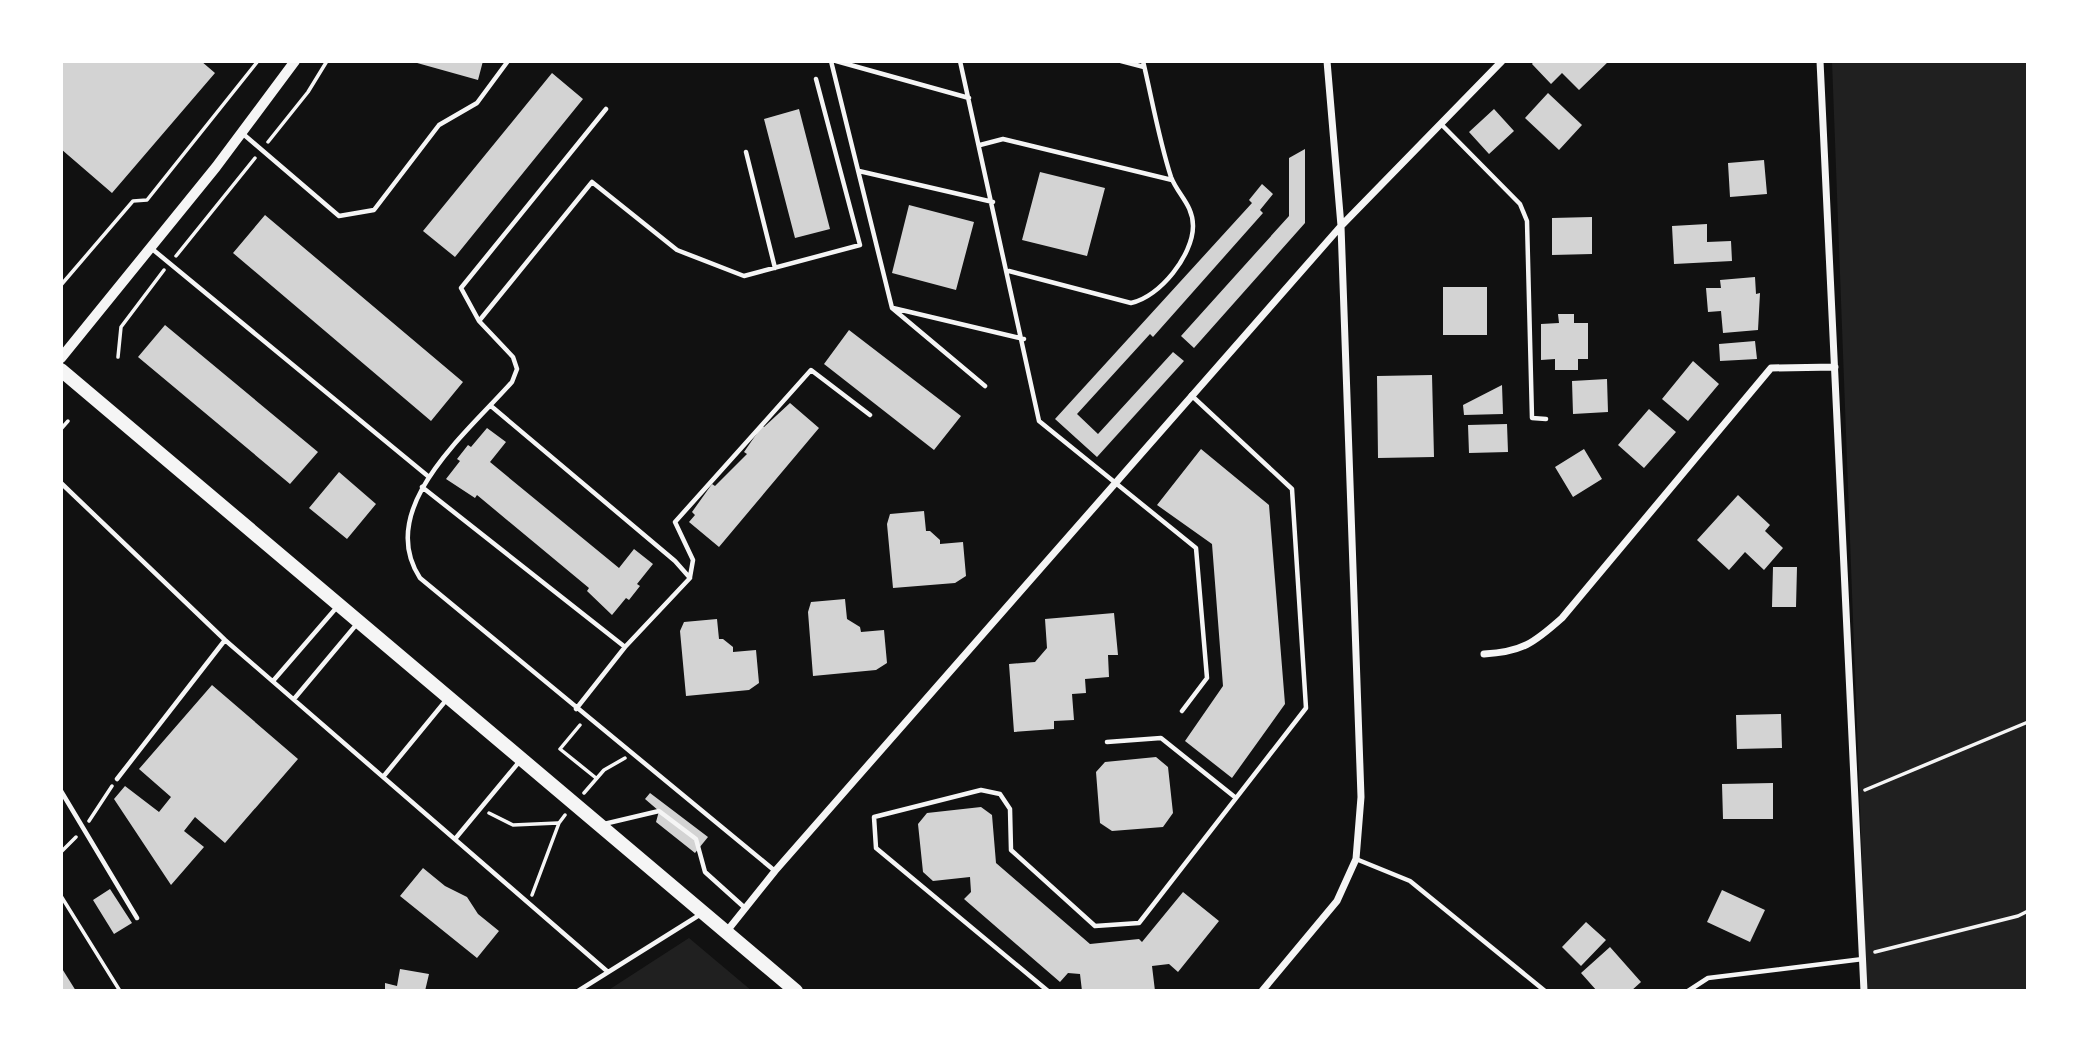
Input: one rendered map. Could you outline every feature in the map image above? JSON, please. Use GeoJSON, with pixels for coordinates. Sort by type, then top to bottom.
{"type":"FeatureCollection","features":[{"type":"Feature","properties":{"kind":"main road"},"geometry":{"type":"LineString","coordinates":[[61,370],[357,623],[796,991]]}},
{"type":"Feature","properties":{"kind":"street"},"geometry":{"type":"LineString","coordinates":[[61,358],[242,132],[295,61]]}},
{"type":"Feature","properties":{"kind":"street"},"geometry":{"type":"LineString","coordinates":[[1262,991],[1337,901],[1356,859],[1361,797],[1341,226],[1327,61]]}},
{"type":"Feature","properties":{"kind":"street"},"geometry":{"type":"LineString","coordinates":[[727,931],[775,871],[1341,226],[1502,61]]}},
{"type":"Feature","properties":{"kind":"street"},"geometry":{"type":"LineString","coordinates":[[1820,61],[1864,991]]}},
{"type":"Feature","properties":{"kind":"street"},"geometry":{"type":"LineString","coordinates":[[1484,654],[1508,653],[1532,644],[1562,618],[1771,368],[1835,367]]}},
{"type":"Feature","properties":{"kind":"lane"},"geometry":{"type":"LineString","coordinates":[[242,132],[339,216],[374,210],[439,125],[477,103],[508,61]]}},
{"type":"Feature","properties":{"kind":"lane"},"geometry":{"type":"LineString","coordinates":[[969,98],[833,61],[892,308],[985,386]]}},
{"type":"Feature","properties":{"kind":"lane"},"geometry":{"type":"LineString","coordinates":[[960,61],[1009,271],[1040,421],[1196,548],[1207,678],[1182,711]]}},
{"type":"Feature","properties":{"kind":"lane"},"geometry":{"type":"LineString","coordinates":[[1009,271],[1131,303],[1144,298],[1178,264],[1191,240],[1191,212],[1172,180],[1143,64],[1121,61]]}},
{"type":"Feature","properties":{"kind":"lane"},"geometry":{"type":"LineString","coordinates":[[479,321],[592,182],[677,250],[744,276],[860,245],[816,79]]}},
{"type":"Feature","properties":{"kind":"lane"},"geometry":{"type":"LineString","coordinates":[[606,109],[461,288],[479,321],[513,357],[517,369],[512,382],[422,487],[406,525],[406,546],[411,564],[420,578],[586,718],[775,871]]}},
{"type":"Feature","properties":{"kind":"lane"},"geometry":{"type":"LineString","coordinates":[[1441,124],[1520,204],[1527,221],[1532,418],[1546,419]]}},
{"type":"Feature","properties":{"kind":"lane"},"geometry":{"type":"LineString","coordinates":[[980,145],[1003,139],[1172,180]]}},
{"type":"Feature","properties":{"kind":"lane"},"geometry":{"type":"LineString","coordinates":[[746,152],[775,268]]}},
{"type":"Feature","properties":{"kind":"lane"},"geometry":{"type":"LineString","coordinates":[[859,171],[993,202]]}},
{"type":"Feature","properties":{"kind":"lane"},"geometry":{"type":"LineString","coordinates":[[151,247],[429,477]]}},
{"type":"Feature","properties":{"kind":"lane"},"geometry":{"type":"LineString","coordinates":[[892,308],[1024,339]]}},
{"type":"Feature","properties":{"kind":"lane"},"geometry":{"type":"LineString","coordinates":[[576,709],[625,647],[690,578],[693,560],[675,522],[811,370],[870,415]]}},
{"type":"Feature","properties":{"kind":"lane"},"geometry":{"type":"LineString","coordinates":[[1048,991],[876,848],[874,817],[981,790],[1000,794],[1010,809],[1011,850],[1095,926],[1139,923],[1306,708],[1292,489],[1191,395]]}},
{"type":"Feature","properties":{"kind":"lane"},"geometry":{"type":"LineString","coordinates":[[491,406],[676,561],[690,578]]}},
{"type":"Feature","properties":{"kind":"lane"},"geometry":{"type":"LineString","coordinates":[[61,483],[225,640],[608,972]]}},
{"type":"Feature","properties":{"kind":"lane"},"geometry":{"type":"LineString","coordinates":[[422,487],[625,647]]}},
{"type":"Feature","properties":{"kind":"lane"},"geometry":{"type":"LineString","coordinates":[[273,681],[337,606]]}},
{"type":"Feature","properties":{"kind":"lane"},"geometry":{"type":"LineString","coordinates":[[294,699],[357,623]]}},
{"type":"Feature","properties":{"kind":"lane"},"geometry":{"type":"LineString","coordinates":[[117,779],[225,640]]}},
{"type":"Feature","properties":{"kind":"lane"},"geometry":{"type":"LineString","coordinates":[[383,777],[447,698]]}},
{"type":"Feature","properties":{"kind":"lane"},"geometry":{"type":"LineString","coordinates":[[1107,742],[1161,738],[1236,798]]}},
{"type":"Feature","properties":{"kind":"lane"},"geometry":{"type":"LineString","coordinates":[[455,839],[521,759]]}},
{"type":"Feature","properties":{"kind":"lane"},"geometry":{"type":"LineString","coordinates":[[61,791],[137,918]]}},
{"type":"Feature","properties":{"kind":"lane"},"geometry":{"type":"LineString","coordinates":[[600,825],[659,811],[696,839],[705,872],[745,909]]}},
{"type":"Feature","properties":{"kind":"lane"},"geometry":{"type":"LineString","coordinates":[[1356,859],[1410,881],[1545,991]]}},
{"type":"Feature","properties":{"kind":"lane"},"geometry":{"type":"LineString","coordinates":[[578,991],[704,912]]}},
{"type":"Feature","properties":{"kind":"lane"},"geometry":{"type":"LineString","coordinates":[[1688,991],[1708,978],[1862,957]]}},
{"type":"Feature","properties":{"kind":"path"},"geometry":{"type":"LineString","coordinates":[[61,285],[133,201],[147,200],[258,61]]}},
{"type":"Feature","properties":{"kind":"path"},"geometry":{"type":"LineString","coordinates":[[118,357],[121,327],[308,92],[327,61]]}},
{"type":"Feature","properties":{"kind":"path"},"geometry":{"type":"LineString","coordinates":[[61,429],[68,421]]}},
{"type":"Feature","properties":{"kind":"path"},"geometry":{"type":"LineString","coordinates":[[586,718],[560,748],[596,778]]}},
{"type":"Feature","properties":{"kind":"path"},"geometry":{"type":"LineString","coordinates":[[1855,795],[2028,722]]}},
{"type":"Feature","properties":{"kind":"path"},"geometry":{"type":"LineString","coordinates":[[529,904],[559,823],[604,770],[632,755]]}},
{"type":"Feature","properties":{"kind":"path"},"geometry":{"type":"LineString","coordinates":[[480,808],[513,825],[559,823]]}},
{"type":"Feature","properties":{"kind":"path"},"geometry":{"type":"LineString","coordinates":[[61,896],[120,991]]}},
{"type":"Feature","properties":{"kind":"path"},"geometry":{"type":"LineString","coordinates":[[1862,957],[2018,916],[2028,911]]}},
{"type":"Feature","properties":{"kind":"shaded area"},"geometry":{"type":"Polygon","coordinates":[[[1832,61],[2028,61],[2028,991],[1867,991],[1832,61]]]}},
{"type":"Feature","properties":{"kind":"shaded area"},"geometry":{"type":"Polygon","coordinates":[[[689,938],[752,991],[607,991],[689,938]]]}},
{"type":"Feature","properties":{"kind":"building"},"geometry":{"type":"Polygon","coordinates":[[[61,61],[201,61],[215,73],[112,193],[61,149],[61,61]]]}},
{"type":"Feature","properties":{"kind":"building"},"geometry":{"type":"Polygon","coordinates":[[[410,61],[483,61],[478,80],[410,61]]]}},
{"type":"Feature","properties":{"kind":"building"},"geometry":{"type":"Polygon","coordinates":[[[1534,61],[1609,61],[1579,90],[1562,73],[1551,84],[1532,64],[1534,61]]]}},
{"type":"Feature","properties":{"kind":"building"},"geometry":{"type":"Polygon","coordinates":[[[552,73],[583,99],[455,257],[423,231],[552,73]]]}},
{"type":"Feature","properties":{"kind":"building"},"geometry":{"type":"Polygon","coordinates":[[[1548,93],[1582,125],[1559,150],[1525,118],[1548,93]]]}},
{"type":"Feature","properties":{"kind":"building"},"geometry":{"type":"Polygon","coordinates":[[[799,109],[830,229],[795,238],[764,119],[799,109]]]}},
{"type":"Feature","properties":{"kind":"building"},"geometry":{"type":"Polygon","coordinates":[[[1494,109],[1514,131],[1489,154],[1469,132],[1494,109]]]}},
{"type":"Feature","properties":{"kind":"building"},"geometry":{"type":"Polygon","coordinates":[[[1305,149],[1305,223],[1194,348],[1181,336],[1289,216],[1289,158],[1305,149]]]}},
{"type":"Feature","properties":{"kind":"building"},"geometry":{"type":"Polygon","coordinates":[[[1764,160],[1767,194],[1730,197],[1728,163],[1764,160]]]}},
{"type":"Feature","properties":{"kind":"building"},"geometry":{"type":"Polygon","coordinates":[[[1040,172],[1105,188],[1087,256],[1022,240],[1040,172]]]}},
{"type":"Feature","properties":{"kind":"building"},"geometry":{"type":"Polygon","coordinates":[[[1262,184],[1273,194],[1260,210],[1263,213],[1153,337],[1150,334],[1077,414],[1098,434],[1173,352],[1184,361],[1097,457],[1055,419],[1252,203],[1249,200],[1262,184]]]}},
{"type":"Feature","properties":{"kind":"building"},"geometry":{"type":"Polygon","coordinates":[[[909,205],[974,222],[956,290],[892,273],[909,205]]]}},
{"type":"Feature","properties":{"kind":"building"},"geometry":{"type":"Polygon","coordinates":[[[265,215],[463,382],[431,421],[233,253],[265,215]]]}},
{"type":"Feature","properties":{"kind":"building"},"geometry":{"type":"Polygon","coordinates":[[[1592,217],[1592,254],[1552,255],[1552,218],[1592,217]]]}},
{"type":"Feature","properties":{"kind":"building"},"geometry":{"type":"Polygon","coordinates":[[[1707,224],[1707,242],[1731,241],[1732,261],[1674,264],[1672,226],[1707,224]]]}},
{"type":"Feature","properties":{"kind":"building"},"geometry":{"type":"Polygon","coordinates":[[[1755,277],[1756,294],[1760,293],[1758,330],[1723,333],[1721,311],[1708,312],[1706,288],[1721,288],[1720,280],[1755,277]]]}},
{"type":"Feature","properties":{"kind":"building"},"geometry":{"type":"Polygon","coordinates":[[[1443,287],[1487,287],[1487,335],[1443,335],[1443,287]]]}},
{"type":"Feature","properties":{"kind":"building"},"geometry":{"type":"Polygon","coordinates":[[[1558,314],[1574,314],[1574,323],[1588,323],[1588,359],[1578,359],[1578,370],[1555,370],[1555,359],[1541,360],[1541,324],[1559,323],[1558,314]]]}},
{"type":"Feature","properties":{"kind":"building"},"geometry":{"type":"Polygon","coordinates":[[[165,325],[318,452],[290,484],[138,357],[165,325]]]}},
{"type":"Feature","properties":{"kind":"building"},"geometry":{"type":"Polygon","coordinates":[[[849,330],[961,416],[934,450],[824,364],[849,330]]]}},
{"type":"Feature","properties":{"kind":"building"},"geometry":{"type":"Polygon","coordinates":[[[1755,341],[1757,359],[1720,361],[1719,344],[1755,341]]]}},
{"type":"Feature","properties":{"kind":"building"},"geometry":{"type":"Polygon","coordinates":[[[1693,361],[1719,384],[1688,421],[1662,399],[1693,361]]]}},
{"type":"Feature","properties":{"kind":"building"},"geometry":{"type":"Polygon","coordinates":[[[1432,375],[1434,457],[1378,458],[1377,376],[1432,375]]]}},
{"type":"Feature","properties":{"kind":"building"},"geometry":{"type":"Polygon","coordinates":[[[1607,379],[1608,412],[1573,414],[1572,381],[1607,379]]]}},
{"type":"Feature","properties":{"kind":"building"},"geometry":{"type":"Polygon","coordinates":[[[1502,385],[1503,414],[1464,415],[1463,405],[1502,385]]]}},
{"type":"Feature","properties":{"kind":"building"},"geometry":{"type":"Polygon","coordinates":[[[790,403],[819,428],[719,547],[689,522],[695,515],[692,512],[712,484],[715,486],[747,454],[744,452],[762,426],[790,403]]]}},
{"type":"Feature","properties":{"kind":"building"},"geometry":{"type":"Polygon","coordinates":[[[1649,409],[1676,432],[1644,468],[1618,445],[1649,409]]]}},
{"type":"Feature","properties":{"kind":"building"},"geometry":{"type":"Polygon","coordinates":[[[1507,424],[1508,452],[1469,453],[1468,425],[1507,424]]]}},
{"type":"Feature","properties":{"kind":"building"},"geometry":{"type":"Polygon","coordinates":[[[487,428],[506,442],[490,462],[619,568],[634,549],[653,564],[637,584],[640,586],[629,600],[626,598],[612,615],[587,591],[589,588],[477,495],[475,498],[446,479],[468,445],[471,447],[487,428]]]}},
{"type":"Feature","properties":{"kind":"building"},"geometry":{"type":"Polygon","coordinates":[[[1201,449],[1269,505],[1285,704],[1232,778],[1185,741],[1223,686],[1212,544],[1157,505],[1201,449]]]}},
{"type":"Feature","properties":{"kind":"building"},"geometry":{"type":"Polygon","coordinates":[[[1584,449],[1602,479],[1573,497],[1555,467],[1584,449]]]}},
{"type":"Feature","properties":{"kind":"building"},"geometry":{"type":"Polygon","coordinates":[[[339,472],[376,504],[347,539],[309,508],[339,472]]]}},
{"type":"Feature","properties":{"kind":"building"},"geometry":{"type":"Polygon","coordinates":[[[1738,495],[1770,525],[1765,531],[1783,548],[1764,570],[1745,552],[1729,570],[1697,540],[1738,495]]]}},
{"type":"Feature","properties":{"kind":"building"},"geometry":{"type":"Polygon","coordinates":[[[924,511],[926,531],[930,531],[940,540],[940,544],[963,542],[966,576],[955,583],[893,588],[887,524],[890,514],[924,511]]]}},
{"type":"Feature","properties":{"kind":"building"},"geometry":{"type":"Polygon","coordinates":[[[1773,567],[1797,567],[1796,607],[1772,607],[1773,567]]]}},
{"type":"Feature","properties":{"kind":"building"},"geometry":{"type":"Polygon","coordinates":[[[845,599],[847,619],[860,627],[861,632],[884,630],[887,663],[876,670],[813,676],[808,612],[811,602],[845,599]]]}},
{"type":"Feature","properties":{"kind":"building"},"geometry":{"type":"Polygon","coordinates":[[[1114,613],[1118,655],[1108,655],[1109,677],[1085,679],[1086,693],[1072,694],[1074,720],[1054,721],[1054,729],[1014,732],[1009,664],[1035,662],[1047,648],[1045,619],[1114,613]]]}},
{"type":"Feature","properties":{"kind":"building"},"geometry":{"type":"Polygon","coordinates":[[[717,619],[719,639],[733,647],[733,652],[756,650],[759,683],[749,690],[686,696],[680,631],[684,622],[717,619]]]}},
{"type":"Feature","properties":{"kind":"building"},"geometry":{"type":"Polygon","coordinates":[[[212,685],[298,759],[225,843],[195,817],[184,831],[204,847],[171,885],[114,799],[125,786],[159,812],[171,797],[139,769],[212,685]]]}},
{"type":"Feature","properties":{"kind":"building"},"geometry":{"type":"Polygon","coordinates":[[[1781,714],[1782,748],[1737,749],[1736,715],[1781,714]]]}},
{"type":"Feature","properties":{"kind":"building"},"geometry":{"type":"Polygon","coordinates":[[[1156,757],[1168,767],[1173,813],[1163,827],[1112,831],[1100,823],[1096,772],[1105,762],[1156,757]]]}},
{"type":"Feature","properties":{"kind":"building"},"geometry":{"type":"Polygon","coordinates":[[[1773,783],[1773,819],[1723,819],[1722,784],[1773,783]]]}},
{"type":"Feature","properties":{"kind":"building"},"geometry":{"type":"Polygon","coordinates":[[[650,793],[708,837],[695,853],[656,822],[659,811],[645,799],[650,793]]]}},
{"type":"Feature","properties":{"kind":"building"},"geometry":{"type":"Polygon","coordinates":[[[981,807],[992,815],[996,863],[1090,944],[1139,939],[1142,942],[1183,892],[1219,921],[1178,972],[1169,964],[1152,966],[1155,991],[1082,991],[1080,974],[1068,973],[1060,982],[964,899],[971,892],[970,877],[933,881],[923,872],[918,824],[927,813],[981,807]]]}},
{"type":"Feature","properties":{"kind":"building"},"geometry":{"type":"Polygon","coordinates":[[[423,868],[445,886],[467,897],[478,914],[499,931],[477,958],[400,896],[423,868]]]}},
{"type":"Feature","properties":{"kind":"building"},"geometry":{"type":"Polygon","coordinates":[[[110,889],[132,923],[114,934],[93,900],[110,889]]]}},
{"type":"Feature","properties":{"kind":"building"},"geometry":{"type":"Polygon","coordinates":[[[1722,890],[1765,910],[1750,942],[1707,922],[1722,890]]]}},
{"type":"Feature","properties":{"kind":"building"},"geometry":{"type":"Polygon","coordinates":[[[1586,922],[1606,940],[1581,966],[1562,947],[1586,922]]]}},
{"type":"Feature","properties":{"kind":"building"},"geometry":{"type":"Polygon","coordinates":[[[1610,947],[1641,982],[1631,991],[1597,991],[1581,973],[1610,947]]]}},
{"type":"Feature","properties":{"kind":"building"},"geometry":{"type":"Polygon","coordinates":[[[61,967],[76,991],[61,991],[61,967]]]}},
{"type":"Feature","properties":{"kind":"building"},"geometry":{"type":"Polygon","coordinates":[[[400,969],[429,974],[425,991],[385,990],[385,983],[397,986],[400,969]]]}}]}
